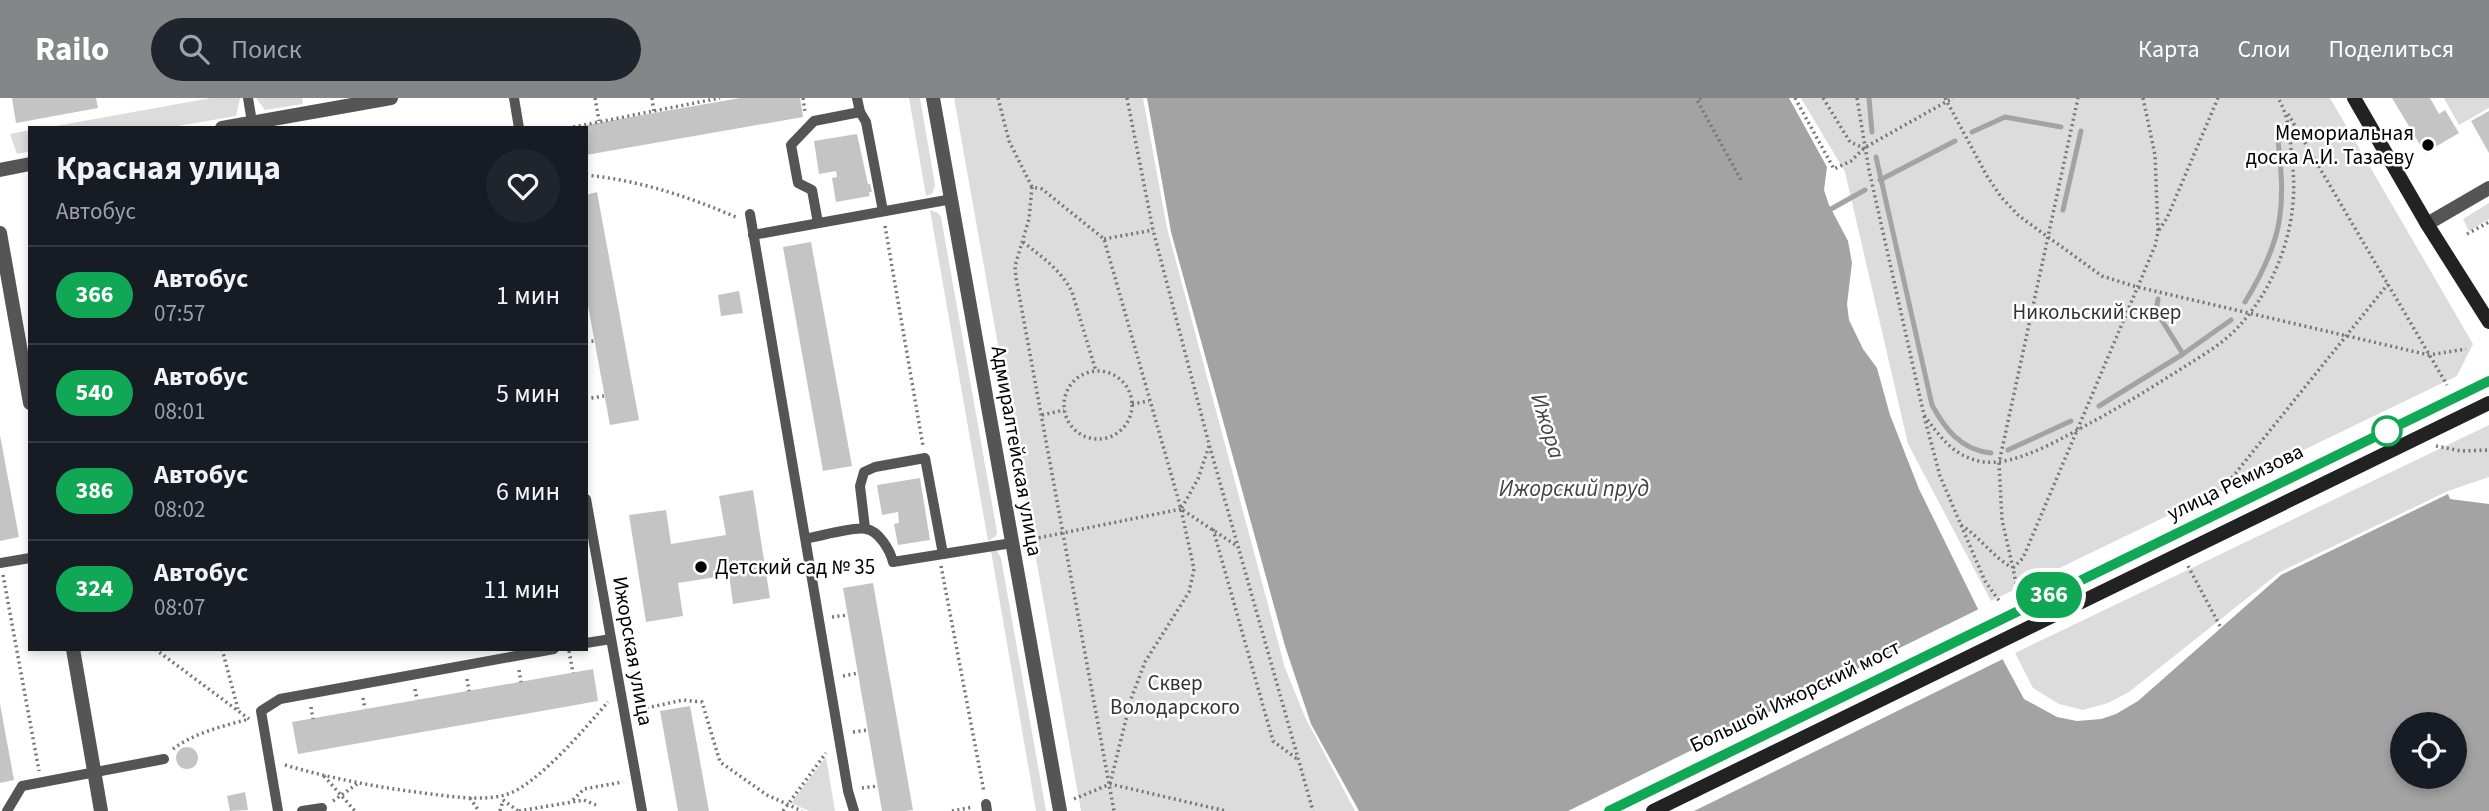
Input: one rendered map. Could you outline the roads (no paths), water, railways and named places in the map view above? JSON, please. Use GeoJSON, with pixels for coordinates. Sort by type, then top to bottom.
{"type":"FeatureCollection","features":[{"type":"Feature","properties":{"kind":"main road"},"geometry":{"type":"LineString","coordinates":[[2354,98],[2427,224],[2489,322]]}},
{"type":"Feature","properties":{"kind":"main road","name":"улица Ремизова"},"geometry":{"type":"LineString","coordinates":[[1999,620],[2489,381]]}},
{"type":"Feature","properties":{"kind":"main road","name":"улица Ремизова"},"geometry":{"type":"LineString","coordinates":[[2007,637],[2489,403]]}},
{"type":"Feature","properties":{"kind":"main road","name":"Большой Ижорский мост"},"geometry":{"type":"LineString","coordinates":[[1610,811],[1999,620]]}},
{"type":"Feature","properties":{"kind":"main road","name":"Большой Ижорский мост"},"geometry":{"type":"LineString","coordinates":[[1653,811],[2007,637]]}},
{"type":"Feature","properties":{"kind":"street"},"geometry":{"type":"LineString","coordinates":[[232,126],[252,122],[276,123],[391,98]]}},
{"type":"Feature","properties":{"kind":"street","name":"Адмиралтейская улица"},"geometry":{"type":"LineString","coordinates":[[933,98],[1060,811]]}},
{"type":"Feature","properties":{"kind":"street"},"geometry":{"type":"LineString","coordinates":[[0,170],[28,164]]}},
{"type":"Feature","properties":{"kind":"street"},"geometry":{"type":"LineString","coordinates":[[2427,224],[2489,188]]}},
{"type":"Feature","properties":{"kind":"street"},"geometry":{"type":"LineString","coordinates":[[0,233],[28,392]]}},
{"type":"Feature","properties":{"kind":"street"},"geometry":{"type":"LineString","coordinates":[[74,651],[101,811]]}},
{"type":"Feature","properties":{"kind":"lane"},"geometry":{"type":"LineString","coordinates":[[248,98],[252,122]]}},
{"type":"Feature","properties":{"kind":"lane"},"geometry":{"type":"LineString","coordinates":[[514,98],[519,126]]}},
{"type":"Feature","properties":{"kind":"lane"},"geometry":{"type":"LineString","coordinates":[[857,98],[859,112],[866,122],[883,211]]}},
{"type":"Feature","properties":{"kind":"lane"},"geometry":{"type":"LineString","coordinates":[[818,223],[812,190],[798,183],[791,145],[814,121],[859,112]]}},
{"type":"Feature","properties":{"kind":"lane"},"geometry":{"type":"LineString","coordinates":[[854,811],[848,791],[752,224],[818,223],[952,199]]}},
{"type":"Feature","properties":{"kind":"lane"},"geometry":{"type":"LineString","coordinates":[[865,528],[860,486],[864,472],[875,467],[925,458],[943,554]]}},
{"type":"Feature","properties":{"kind":"lane","name":"Ижорская улица"},"geometry":{"type":"LineString","coordinates":[[588,510],[642,811]]}},
{"type":"Feature","properties":{"kind":"lane"},"geometry":{"type":"LineString","coordinates":[[806,539],[865,528],[874,533],[890,552],[893,562],[1012,543]]}},
{"type":"Feature","properties":{"kind":"lane"},"geometry":{"type":"LineString","coordinates":[[1,563],[28,558]]}},
{"type":"Feature","properties":{"kind":"lane"},"geometry":{"type":"LineString","coordinates":[[588,643],[611,639]]}},
{"type":"Feature","properties":{"kind":"lane"},"geometry":{"type":"LineString","coordinates":[[278,811],[261,711],[280,699],[543,651]]}},
{"type":"Feature","properties":{"kind":"lane"},"geometry":{"type":"LineString","coordinates":[[7,811],[22,786],[164,759]]}},
{"type":"Feature","properties":{"kind":"lane"},"geometry":{"type":"LineString","coordinates":[[302,811],[322,808]]}},
{"type":"Feature","properties":{"kind":"water","name":"Ижорский пруд"},"geometry":{"type":"Polygon","coordinates":[[[1147,98],[1789,98],[1827,167],[1824,190],[1848,241],[1852,263],[1847,304],[1849,320],[1863,349],[1877,368],[1890,415],[1919,489],[2024,699],[2057,717],[2077,721],[2101,719],[2116,714],[2138,701],[2281,575],[2448,494],[2450,499],[2489,504],[2489,811],[1359,811],[1311,724],[1285,646],[1171,232],[1147,98]]]}},
{"type":"Feature","properties":{"kind":"waterway"},"geometry":{"type":"LineString","coordinates":[[1869,98],[1872,132]]}},
{"type":"Feature","properties":{"kind":"waterway"},"geometry":{"type":"LineString","coordinates":[[1972,132],[2005,117],[2061,127]]}},
{"type":"Feature","properties":{"kind":"waterway"},"geometry":{"type":"LineString","coordinates":[[2063,210],[2081,131]]}},
{"type":"Feature","properties":{"kind":"waterway"},"geometry":{"type":"LineString","coordinates":[[2245,302],[2268,258],[2279,220],[2281,180],[2277,132]]}},
{"type":"Feature","properties":{"kind":"waterway"},"geometry":{"type":"LineString","coordinates":[[1880,180],[1955,141]]}},
{"type":"Feature","properties":{"kind":"waterway"},"geometry":{"type":"LineString","coordinates":[[1876,157],[1932,405],[1955,437],[1971,448],[1991,453]]}},
{"type":"Feature","properties":{"kind":"waterway"},"geometry":{"type":"LineString","coordinates":[[1831,209],[1865,190]]}},
{"type":"Feature","properties":{"kind":"waterway"},"geometry":{"type":"LineString","coordinates":[[2158,299],[2156,311],[2183,354]]}},
{"type":"Feature","properties":{"kind":"waterway"},"geometry":{"type":"LineString","coordinates":[[2099,406],[2183,354],[2231,320]]}},
{"type":"Feature","properties":{"kind":"waterway"},"geometry":{"type":"LineString","coordinates":[[2008,450],[2071,421]]}},
{"type":"Feature","properties":{"kind":"place","name":"Мемориальная доска А.И. Тазаеву"},"geometry":{"type":"Point","coordinates":[2428,145]}},
{"type":"Feature","properties":{"kind":"place","name":"Детский сад № 35"},"geometry":{"type":"Point","coordinates":[701,567]}},
{"type":"Feature","properties":{"kind":"park label","name":"Никольский сквер"},"geometry":{"type":"Point","coordinates":[2097,312]}},
{"type":"Feature","properties":{"kind":"park label","name":"Сквер Володарского"},"geometry":{"type":"Point","coordinates":[1175,695]}},
{"type":"Feature","properties":{"kind":"water label","name":"Ижора"},"geometry":{"type":"Point","coordinates":[1548,426]}}]}
